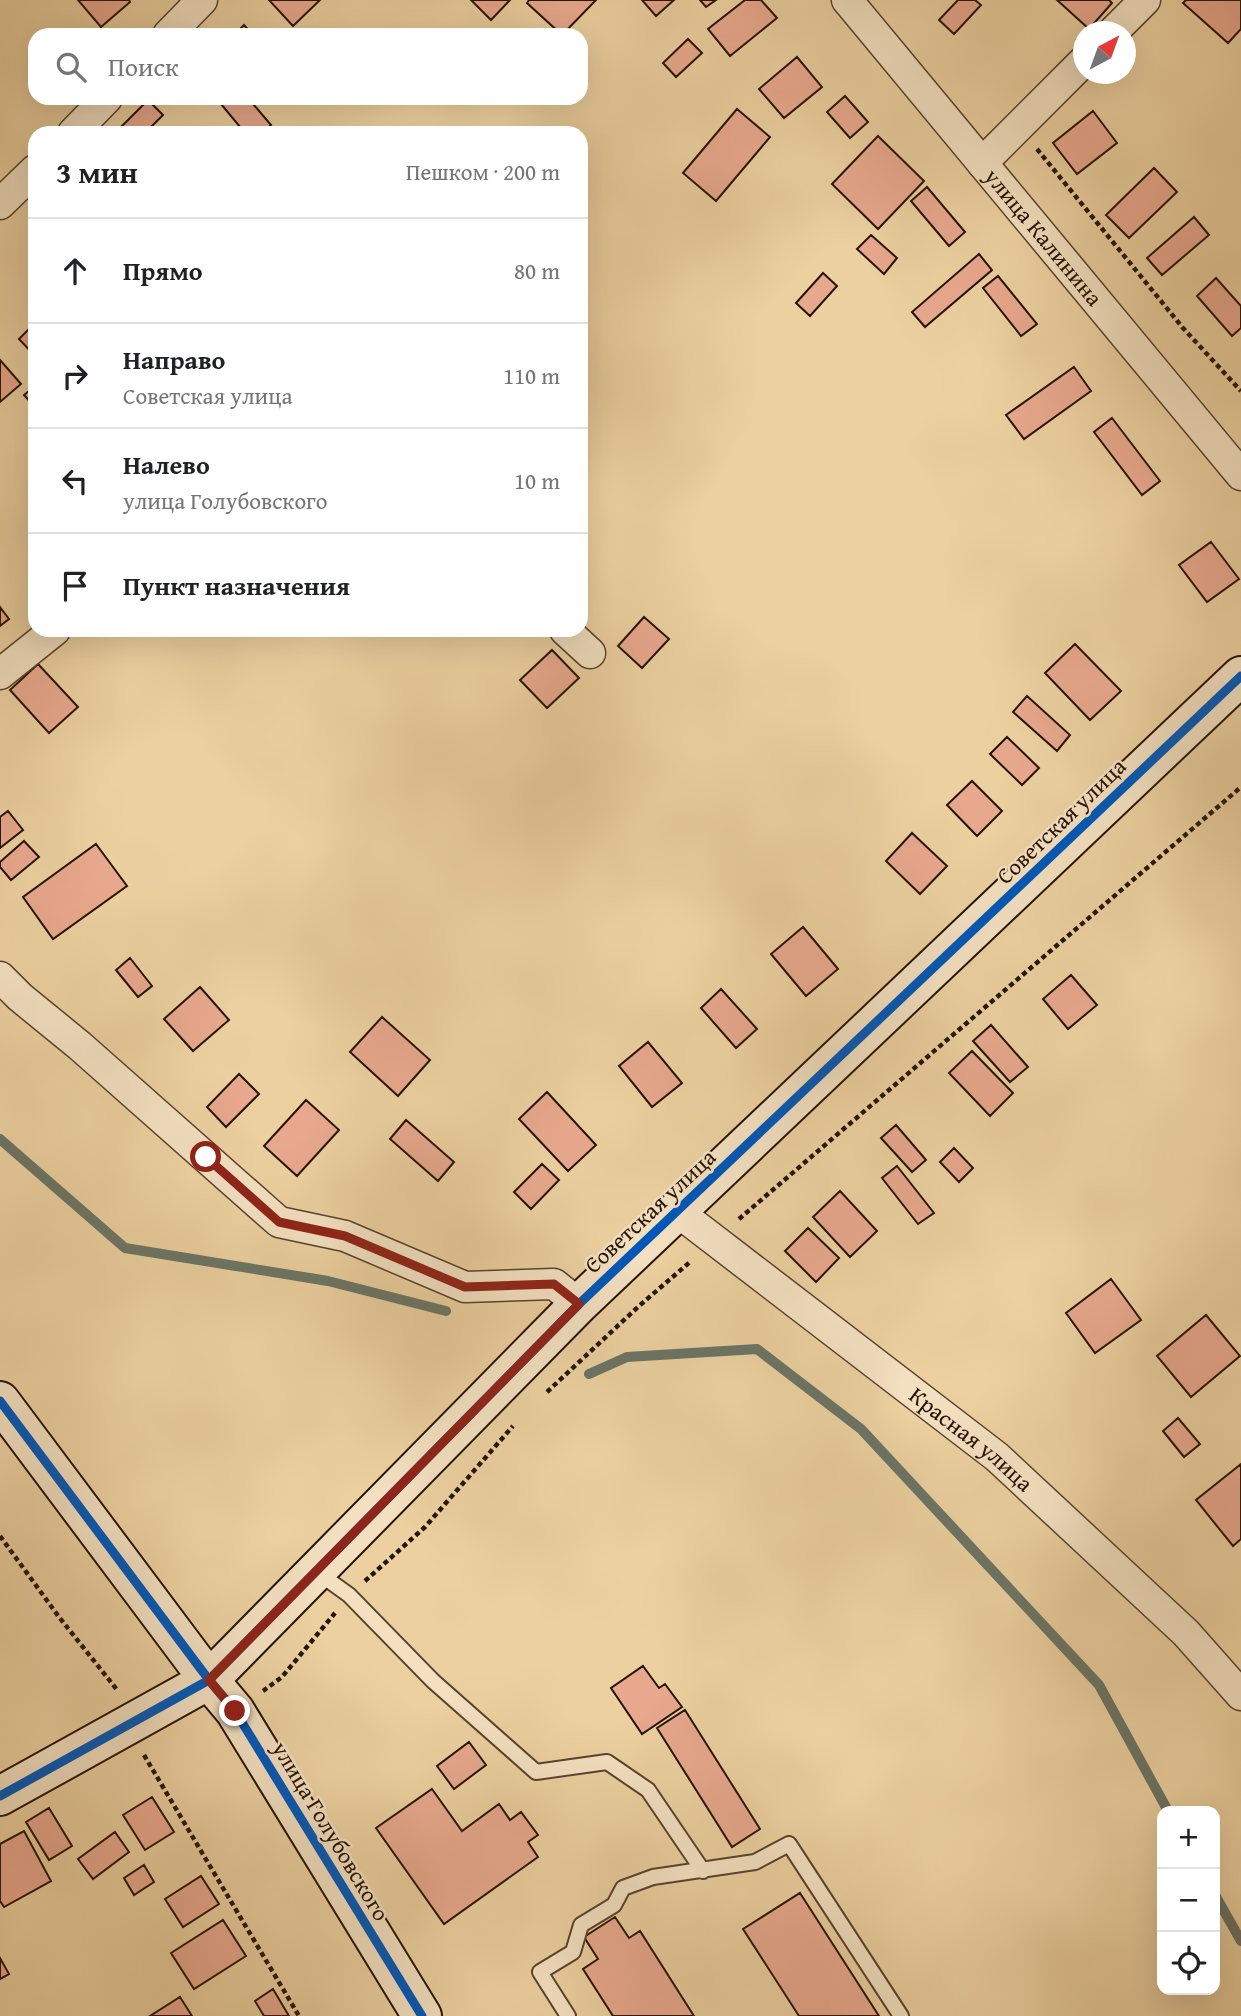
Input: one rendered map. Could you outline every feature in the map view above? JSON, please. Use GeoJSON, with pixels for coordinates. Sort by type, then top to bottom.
{"type":"FeatureCollection","features":[{"type":"Feature","properties":{"kind":"street","name":"улица Калинина"},"geometry":{"type":"LineString","coordinates":[[847,0],[1241,475]]}},
{"type":"Feature","properties":{"kind":"street"},"geometry":{"type":"LineString","coordinates":[[1124,21],[1145,0]]}},
{"type":"Feature","properties":{"kind":"street"},"geometry":{"type":"LineString","coordinates":[[982,163],[1073,71]]}},
{"type":"Feature","properties":{"kind":"street"},"geometry":{"type":"LineString","coordinates":[[80,126],[100,105]]}},
{"type":"Feature","properties":{"kind":"street"},"geometry":{"type":"LineString","coordinates":[[0,204],[28,177]]}},
{"type":"Feature","properties":{"kind":"street"},"geometry":{"type":"LineString","coordinates":[[0,674],[46,637]]}},
{"type":"Feature","properties":{"kind":"street"},"geometry":{"type":"LineString","coordinates":[[573,637],[590,653]]}},
{"type":"Feature","properties":{"kind":"street","name":"Советская улица"},"geometry":{"type":"LineString","coordinates":[[0,1796],[209,1680],[579,1304],[1241,676]]}},
{"type":"Feature","properties":{"kind":"street"},"geometry":{"type":"LineString","coordinates":[[0,977],[279,1222],[345,1236],[465,1287],[554,1284],[579,1304]]}},
{"type":"Feature","properties":{"kind":"street","name":"Красная улица"},"geometry":{"type":"LineString","coordinates":[[678,1212],[997,1457],[1186,1633],[1241,1695]]}},
{"type":"Feature","properties":{"kind":"street","name":"улица Голубовского"},"geometry":{"type":"LineString","coordinates":[[0,1401],[235,1711],[422,2016]]}},
{"type":"Feature","properties":{"kind":"lane"},"geometry":{"type":"LineString","coordinates":[[316,1572],[349,1595],[433,1681],[536,1772],[607,1762],[648,1790],[703,1871]]}},
{"type":"Feature","properties":{"kind":"lane"},"geometry":{"type":"LineString","coordinates":[[568,2016],[540,1972],[573,1952],[582,1925],[614,1905],[623,1888],[653,1877],[755,1862],[789,1843],[901,2016]]}},
{"type":"Feature","properties":{"kind":"path"},"geometry":{"type":"LineString","coordinates":[[1018,127],[1184,328],[1241,391]]}},
{"type":"Feature","properties":{"kind":"path"},"geometry":{"type":"LineString","coordinates":[[546,1393],[639,1306],[1241,787]]}},
{"type":"Feature","properties":{"kind":"path"},"geometry":{"type":"LineString","coordinates":[[235,1711],[282,1677],[349,1595],[425,1527],[519,1420]]}},
{"type":"Feature","properties":{"kind":"path"},"geometry":{"type":"LineString","coordinates":[[0,1535],[138,1719],[153,1745],[142,1751],[299,2016]]}},
{"type":"Feature","properties":{"kind":"building"},"geometry":{"type":"Polygon","coordinates":[[[78,0],[129,0],[130,2],[101,27],[78,0]]]}},
{"type":"Feature","properties":{"kind":"building"},"geometry":{"type":"Polygon","coordinates":[[[269,0],[320,0],[293,26],[269,0]]]}},
{"type":"Feature","properties":{"kind":"building"},"geometry":{"type":"Polygon","coordinates":[[[471,0],[510,0],[491,20],[471,0]]]}},
{"type":"Feature","properties":{"kind":"building"},"geometry":{"type":"Polygon","coordinates":[[[529,0],[596,0],[569,28],[554,28],[527,3],[529,0]]]}},
{"type":"Feature","properties":{"kind":"building"},"geometry":{"type":"Polygon","coordinates":[[[642,0],[674,0],[656,16],[642,0]]]}},
{"type":"Feature","properties":{"kind":"building"},"geometry":{"type":"Polygon","coordinates":[[[700,0],[716,0],[706,7],[700,0]]]}},
{"type":"Feature","properties":{"kind":"building"},"geometry":{"type":"Polygon","coordinates":[[[745,0],[761,0],[777,18],[730,56],[708,29],[745,0]]]}},
{"type":"Feature","properties":{"kind":"building"},"geometry":{"type":"Polygon","coordinates":[[[958,0],[975,0],[981,5],[954,34],[939,20],[958,0]]]}},
{"type":"Feature","properties":{"kind":"building"},"geometry":{"type":"Polygon","coordinates":[[[1057,0],[1109,0],[1112,3],[1096,21],[1080,21],[1057,0]]]}},
{"type":"Feature","properties":{"kind":"building"},"geometry":{"type":"Polygon","coordinates":[[[1186,0],[1241,0],[1241,29],[1228,43],[1183,3],[1186,0]]]}},
{"type":"Feature","properties":{"kind":"building"},"geometry":{"type":"Polygon","coordinates":[[[688,39],[702,53],[676,77],[663,63],[688,39]]]}},
{"type":"Feature","properties":{"kind":"building"},"geometry":{"type":"Polygon","coordinates":[[[797,57],[822,87],[784,118],[759,89],[797,57]]]}},
{"type":"Feature","properties":{"kind":"building"},"geometry":{"type":"Polygon","coordinates":[[[845,96],[868,122],[850,138],[827,112],[845,96]]]}},
{"type":"Feature","properties":{"kind":"building"},"geometry":{"type":"Polygon","coordinates":[[[143,105],[153,105],[163,115],[152,126],[122,126],[143,105]]]}},
{"type":"Feature","properties":{"kind":"building"},"geometry":{"type":"Polygon","coordinates":[[[222,105],[254,105],[271,125],[270,126],[239,126],[222,105]]]}},
{"type":"Feature","properties":{"kind":"building"},"geometry":{"type":"Polygon","coordinates":[[[737,109],[770,137],[716,201],[683,173],[737,109]]]}},
{"type":"Feature","properties":{"kind":"building"},"geometry":{"type":"Polygon","coordinates":[[[1093,111],[1117,143],[1077,174],[1053,143],[1093,111]]]}},
{"type":"Feature","properties":{"kind":"building"},"geometry":{"type":"Polygon","coordinates":[[[878,136],[924,181],[878,229],[832,184],[878,136]]]}},
{"type":"Feature","properties":{"kind":"building"},"geometry":{"type":"Polygon","coordinates":[[[1154,168],[1177,192],[1129,238],[1106,215],[1154,168]]]}},
{"type":"Feature","properties":{"kind":"building"},"geometry":{"type":"Polygon","coordinates":[[[927,187],[965,232],[949,246],[911,201],[927,187]]]}},
{"type":"Feature","properties":{"kind":"building"},"geometry":{"type":"Polygon","coordinates":[[[1194,217],[1209,235],[1162,275],[1147,258],[1194,217]]]}},
{"type":"Feature","properties":{"kind":"building"},"geometry":{"type":"Polygon","coordinates":[[[871,235],[897,258],[884,274],[857,249],[871,235]]]}},
{"type":"Feature","properties":{"kind":"building"},"geometry":{"type":"Polygon","coordinates":[[[979,254],[992,270],[925,327],[912,312],[979,254]]]}},
{"type":"Feature","properties":{"kind":"building"},"geometry":{"type":"Polygon","coordinates":[[[823,273],[837,286],[810,316],[796,303],[823,273]]]}},
{"type":"Feature","properties":{"kind":"building"},"geometry":{"type":"Polygon","coordinates":[[[998,276],[1037,324],[1021,336],[983,288],[998,276]]]}},
{"type":"Feature","properties":{"kind":"building"},"geometry":{"type":"Polygon","coordinates":[[[1216,278],[1241,306],[1241,328],[1232,336],[1197,296],[1216,278]]]}},
{"type":"Feature","properties":{"kind":"building"},"geometry":{"type":"Polygon","coordinates":[[[28,330],[28,349],[19,339],[28,330]]]}},
{"type":"Feature","properties":{"kind":"building"},"geometry":{"type":"Polygon","coordinates":[[[0,360],[21,384],[0,402],[0,360]]]}},
{"type":"Feature","properties":{"kind":"building"},"geometry":{"type":"Polygon","coordinates":[[[1074,367],[1091,391],[1024,439],[1006,415],[1074,367]]]}},
{"type":"Feature","properties":{"kind":"building"},"geometry":{"type":"Polygon","coordinates":[[[1112,418],[1160,481],[1142,495],[1094,432],[1112,418]]]}},
{"type":"Feature","properties":{"kind":"building"},"geometry":{"type":"Polygon","coordinates":[[[1211,542],[1239,579],[1207,602],[1179,565],[1211,542]]]}},
{"type":"Feature","properties":{"kind":"building"},"geometry":{"type":"Polygon","coordinates":[[[0,607],[9,619],[0,626],[0,607]]]}},
{"type":"Feature","properties":{"kind":"building"},"geometry":{"type":"Polygon","coordinates":[[[644,617],[669,639],[642,668],[618,646],[644,617]]]}},
{"type":"Feature","properties":{"kind":"building"},"geometry":{"type":"Polygon","coordinates":[[[1075,644],[1121,691],[1090,720],[1045,673],[1075,644]]]}},
{"type":"Feature","properties":{"kind":"building"},"geometry":{"type":"Polygon","coordinates":[[[552,650],[579,678],[547,708],[520,680],[552,650]]]}},
{"type":"Feature","properties":{"kind":"building"},"geometry":{"type":"Polygon","coordinates":[[[38,664],[78,707],[49,733],[10,690],[38,664]]]}},
{"type":"Feature","properties":{"kind":"building"},"geometry":{"type":"Polygon","coordinates":[[[1027,696],[1070,735],[1057,751],[1013,712],[1027,696]]]}},
{"type":"Feature","properties":{"kind":"building"},"geometry":{"type":"Polygon","coordinates":[[[1007,737],[1039,768],[1022,785],[990,754],[1007,737]]]}},
{"type":"Feature","properties":{"kind":"building"},"geometry":{"type":"Polygon","coordinates":[[[972,781],[1002,811],[977,836],[947,805],[972,781]]]}},
{"type":"Feature","properties":{"kind":"building"},"geometry":{"type":"Polygon","coordinates":[[[8,811],[23,830],[0,848],[0,817],[8,811]]]}},
{"type":"Feature","properties":{"kind":"building"},"geometry":{"type":"Polygon","coordinates":[[[912,833],[947,866],[920,894],[886,861],[912,833]]]}},
{"type":"Feature","properties":{"kind":"building"},"geometry":{"type":"Polygon","coordinates":[[[24,841],[39,857],[11,880],[0,867],[0,862],[24,841]]]}},
{"type":"Feature","properties":{"kind":"building"},"geometry":{"type":"Polygon","coordinates":[[[96,844],[127,886],[53,939],[23,897],[96,844]]]}},
{"type":"Feature","properties":{"kind":"building"},"geometry":{"type":"Polygon","coordinates":[[[803,927],[838,969],[806,996],[771,954],[803,927]]]}},
{"type":"Feature","properties":{"kind":"building"},"geometry":{"type":"Polygon","coordinates":[[[130,958],[152,986],[138,997],[116,970],[130,958]]]}},
{"type":"Feature","properties":{"kind":"building"},"geometry":{"type":"Polygon","coordinates":[[[1071,975],[1097,1005],[1068,1029],[1043,999],[1071,975]]]}},
{"type":"Feature","properties":{"kind":"building"},"geometry":{"type":"Polygon","coordinates":[[[200,987],[229,1020],[193,1051],[164,1019],[200,987]]]}},
{"type":"Feature","properties":{"kind":"building"},"geometry":{"type":"Polygon","coordinates":[[[721,989],[757,1029],[736,1048],[701,1008],[721,989]]]}},
{"type":"Feature","properties":{"kind":"building"},"geometry":{"type":"Polygon","coordinates":[[[382,1017],[430,1060],[398,1096],[350,1052],[382,1017]]]}},
{"type":"Feature","properties":{"kind":"building"},"geometry":{"type":"Polygon","coordinates":[[[991,1025],[1028,1067],[1010,1082],[973,1041],[991,1025]]]}},
{"type":"Feature","properties":{"kind":"building"},"geometry":{"type":"Polygon","coordinates":[[[648,1042],[682,1083],[652,1107],[619,1066],[648,1042]]]}},
{"type":"Feature","properties":{"kind":"building"},"geometry":{"type":"Polygon","coordinates":[[[972,1051],[1013,1093],[990,1116],[949,1073],[972,1051]]]}},
{"type":"Feature","properties":{"kind":"building"},"geometry":{"type":"Polygon","coordinates":[[[239,1074],[259,1094],[226,1127],[207,1107],[239,1074]]]}},
{"type":"Feature","properties":{"kind":"building"},"geometry":{"type":"Polygon","coordinates":[[[547,1092],[596,1145],[568,1171],[519,1119],[547,1092]]]}},
{"type":"Feature","properties":{"kind":"building"},"geometry":{"type":"Polygon","coordinates":[[[306,1100],[339,1130],[297,1176],[264,1146],[306,1100]]]}},
{"type":"Feature","properties":{"kind":"building"},"geometry":{"type":"Polygon","coordinates":[[[406,1120],[454,1162],[438,1181],[390,1139],[406,1120]]]}},
{"type":"Feature","properties":{"kind":"building"},"geometry":{"type":"Polygon","coordinates":[[[896,1125],[926,1160],[912,1172],[881,1138],[896,1125]]]}},
{"type":"Feature","properties":{"kind":"building"},"geometry":{"type":"Polygon","coordinates":[[[954,1148],[973,1168],[959,1182],[940,1162],[954,1148]]]}},
{"type":"Feature","properties":{"kind":"building"},"geometry":{"type":"Polygon","coordinates":[[[542,1164],[559,1180],[531,1209],[514,1192],[542,1164]]]}},
{"type":"Feature","properties":{"kind":"building"},"geometry":{"type":"Polygon","coordinates":[[[897,1166],[934,1213],[918,1224],[882,1178],[897,1166]]]}},
{"type":"Feature","properties":{"kind":"building"},"geometry":{"type":"Polygon","coordinates":[[[840,1191],[877,1231],[850,1257],[813,1217],[840,1191]]]}},
{"type":"Feature","properties":{"kind":"building"},"geometry":{"type":"Polygon","coordinates":[[[808,1228],[839,1258],[816,1282],[785,1251],[808,1228]]]}},
{"type":"Feature","properties":{"kind":"building"},"geometry":{"type":"Polygon","coordinates":[[[1111,1279],[1141,1320],[1095,1353],[1066,1313],[1111,1279]]]}},
{"type":"Feature","properties":{"kind":"building"},"geometry":{"type":"Polygon","coordinates":[[[1206,1315],[1240,1356],[1191,1397],[1157,1356],[1206,1315]]]}},
{"type":"Feature","properties":{"kind":"building"},"geometry":{"type":"Polygon","coordinates":[[[1178,1418],[1200,1444],[1184,1457],[1163,1431],[1178,1418]]]}},
{"type":"Feature","properties":{"kind":"building"},"geometry":{"type":"Polygon","coordinates":[[[1241,1464],[1241,1539],[1233,1546],[1196,1500],[1241,1464]]]}},
{"type":"Feature","properties":{"kind":"building"},"geometry":{"type":"Polygon","coordinates":[[[643,1666],[659,1688],[665,1684],[682,1707],[642,1734],[611,1688],[643,1666]]]}},
{"type":"Feature","properties":{"kind":"building"},"geometry":{"type":"Polygon","coordinates":[[[685,1710],[760,1829],[732,1847],[657,1728],[685,1710]]]}},
{"type":"Feature","properties":{"kind":"building"},"geometry":{"type":"Polygon","coordinates":[[[469,1742],[486,1765],[454,1789],[437,1766],[469,1742]]]}},
{"type":"Feature","properties":{"kind":"building"},"geometry":{"type":"Polygon","coordinates":[[[432,1789],[462,1831],[499,1804],[510,1820],[521,1812],[538,1835],[528,1842],[538,1857],[444,1924],[376,1828],[432,1789]]]}},
{"type":"Feature","properties":{"kind":"building"},"geometry":{"type":"Polygon","coordinates":[[[152,1797],[174,1832],[145,1850],[123,1815],[152,1797]]]}},
{"type":"Feature","properties":{"kind":"building"},"geometry":{"type":"Polygon","coordinates":[[[49,1808],[72,1846],[49,1860],[26,1822],[49,1808]]]}},
{"type":"Feature","properties":{"kind":"building"},"geometry":{"type":"Polygon","coordinates":[[[24,1831],[51,1881],[4,1907],[0,1901],[0,1844],[24,1831]]]}},
{"type":"Feature","properties":{"kind":"building"},"geometry":{"type":"Polygon","coordinates":[[[115,1832],[129,1852],[93,1879],[78,1859],[115,1832]]]}},
{"type":"Feature","properties":{"kind":"building"},"geometry":{"type":"Polygon","coordinates":[[[144,1865],[154,1882],[134,1895],[124,1878],[144,1865]]]}},
{"type":"Feature","properties":{"kind":"building"},"geometry":{"type":"Polygon","coordinates":[[[201,1876],[219,1904],[183,1927],[165,1899],[201,1876]]]}},
{"type":"Feature","properties":{"kind":"building"},"geometry":{"type":"Polygon","coordinates":[[[800,1893],[879,2016],[799,2016],[743,1929],[800,1893]]]}},
{"type":"Feature","properties":{"kind":"building"},"geometry":{"type":"Polygon","coordinates":[[[615,1917],[629,1938],[640,1931],[694,2016],[613,2016],[583,1969],[598,1959],[584,1937],[615,1917]]]}},
{"type":"Feature","properties":{"kind":"building"},"geometry":{"type":"Polygon","coordinates":[[[223,1920],[246,1956],[194,1989],[171,1953],[223,1920]]]}},
{"type":"Feature","properties":{"kind":"building"},"geometry":{"type":"Polygon","coordinates":[[[0,1958],[9,1974],[0,1979],[0,1958]]]}},
{"type":"Feature","properties":{"kind":"building"},"geometry":{"type":"Polygon","coordinates":[[[273,1989],[289,2016],[264,2016],[255,2001],[273,1989]]]}},
{"type":"Feature","properties":{"kind":"building"},"geometry":{"type":"Polygon","coordinates":[[[180,1997],[192,2016],[150,2016],[180,1997]]]}},
{"type":"Feature","properties":{"kind":"waterway"},"geometry":{"type":"LineString","coordinates":[[0,1139],[125,1248],[328,1281],[446,1311]]}},
{"type":"Feature","properties":{"kind":"waterway"},"geometry":{"type":"LineString","coordinates":[[589,1374],[627,1357],[757,1349],[861,1429],[1099,1685],[1165,1806]]}},
{"type":"Feature","properties":{"kind":"waterway"},"geometry":{"type":"LineString","coordinates":[[1220,1904],[1241,1941]]}},
{"type":"Feature","properties":{"kind":"cycle path"},"geometry":{"type":"LineString","coordinates":[[0,1796],[209,1680],[579,1304],[1241,676]]}},
{"type":"Feature","properties":{"kind":"cycle path"},"geometry":{"type":"LineString","coordinates":[[0,1401],[235,1711],[422,2016]]}},
{"type":"Feature","properties":{"kind":"route"},"geometry":{"type":"LineString","coordinates":[[206,1157],[279,1222],[345,1236],[465,1287],[554,1284],[579,1304],[209,1680],[235,1711]]}}]}
